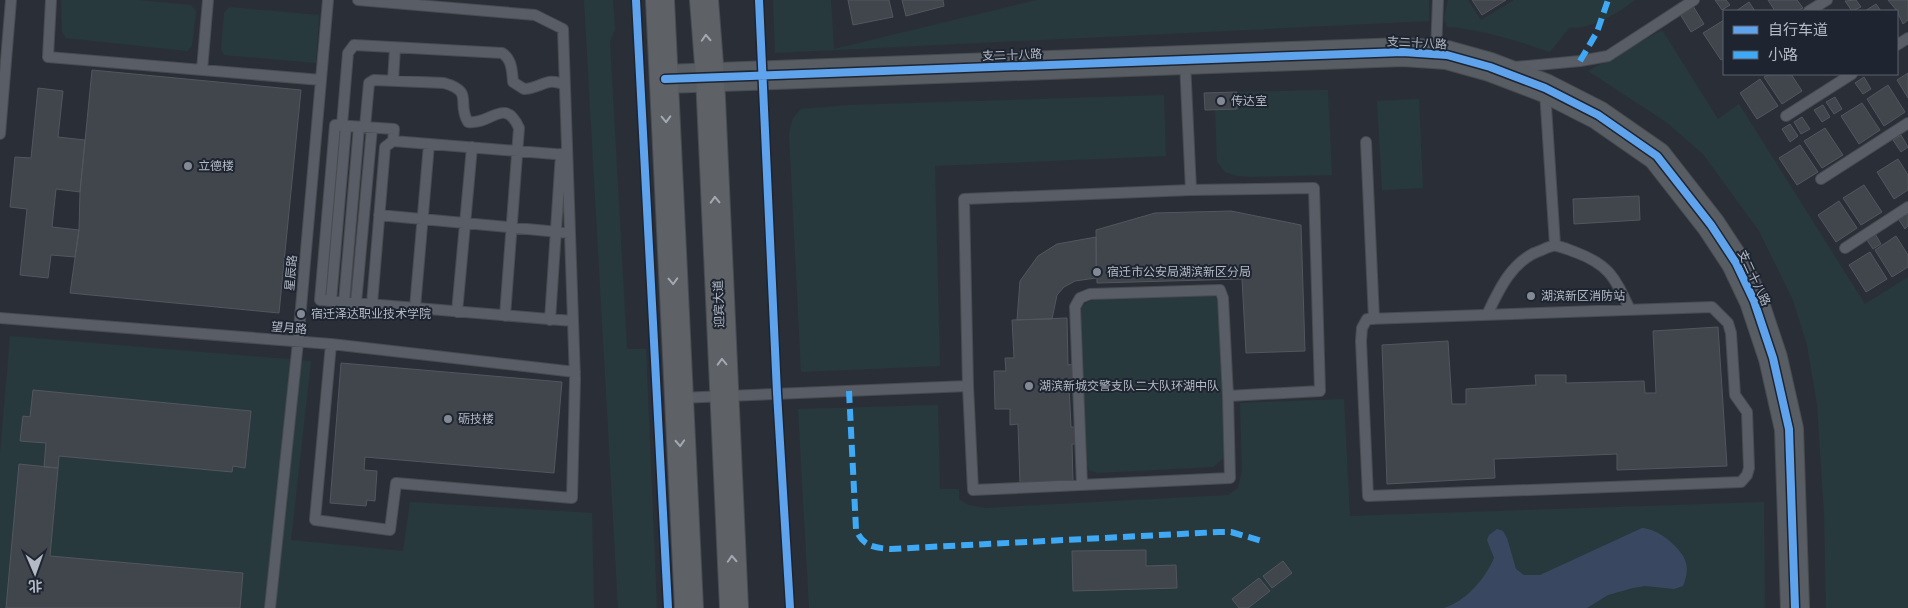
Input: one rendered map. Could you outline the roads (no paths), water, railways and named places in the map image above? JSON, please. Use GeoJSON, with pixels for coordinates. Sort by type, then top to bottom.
{"type":"FeatureCollection","features":[{"type":"Feature","properties":{"kind":"highway"},"geometry":{"type":"LineString","coordinates":[[660,0],[688,608]]}},
{"type":"Feature","properties":{"kind":"highway","name":"迎宾大道"},"geometry":{"type":"LineString","coordinates":[[704,0],[710,77],[734,608]]}},
{"type":"Feature","properties":{"kind":"street","name":"支二十八路"},"geometry":{"type":"LineString","coordinates":[[665,79],[1403,52],[1447,54],[1496,69],[1545,88],[1598,115],[1657,156],[1711,225],[1736,263],[1754,301],[1773,358],[1789,429],[1794,608]]}},
{"type":"Feature","properties":{"kind":"lane"},"geometry":{"type":"LineString","coordinates":[[0,134],[11,0]]}},
{"type":"Feature","properties":{"kind":"lane"},"geometry":{"type":"LineString","coordinates":[[51,0],[48,57],[321,80]]}},
{"type":"Feature","properties":{"kind":"lane"},"geometry":{"type":"LineString","coordinates":[[202,70],[208,0]]}},
{"type":"Feature","properties":{"kind":"lane","name":"星辰路"},"geometry":{"type":"LineString","coordinates":[[270,608],[298,342],[328,0]]}},
{"type":"Feature","properties":{"kind":"lane"},"geometry":{"type":"LineString","coordinates":[[358,0],[535,15],[563,29],[565,85],[564,155],[556,231],[550,320]]}},
{"type":"Feature","properties":{"kind":"lane"},"geometry":{"type":"LineString","coordinates":[[1436,54],[1438,0]]}},
{"type":"Feature","properties":{"kind":"lane"},"geometry":{"type":"LineString","coordinates":[[1496,69],[1580,62],[1608,56],[1694,0]]}},
{"type":"Feature","properties":{"kind":"lane"},"geometry":{"type":"LineString","coordinates":[[1811,10],[1827,0]]}},
{"type":"Feature","properties":{"kind":"lane"},"geometry":{"type":"LineString","coordinates":[[344,126],[348,53],[354,45],[502,53],[510,63],[513,82],[524,89],[538,87],[548,81],[555,80],[565,85]]}},
{"type":"Feature","properties":{"kind":"lane"},"geometry":{"type":"LineString","coordinates":[[393,81],[395,48]]}},
{"type":"Feature","properties":{"kind":"lane"},"geometry":{"type":"LineString","coordinates":[[1185,60],[1191,190]]}},
{"type":"Feature","properties":{"kind":"lane"},"geometry":{"type":"LineString","coordinates":[[1786,116],[1850,75]]}},
{"type":"Feature","properties":{"kind":"lane"},"geometry":{"type":"LineString","coordinates":[[356,303],[368,83],[374,80],[444,83],[460,89],[463,94],[463,110],[468,122],[477,123],[486,120],[495,113],[504,112],[512,115],[519,128],[505,316]]}},
{"type":"Feature","properties":{"kind":"lane"},"geometry":{"type":"LineString","coordinates":[[1545,88],[1555,245]]}},
{"type":"Feature","properties":{"kind":"lane"},"geometry":{"type":"LineString","coordinates":[[1821,179],[1908,123]]}},
{"type":"Feature","properties":{"kind":"lane"},"geometry":{"type":"LineString","coordinates":[[393,141],[394,129],[335,125],[320,300],[573,322]]}},
{"type":"Feature","properties":{"kind":"lane"},"geometry":{"type":"LineString","coordinates":[[344,302],[365,127]]}},
{"type":"Feature","properties":{"kind":"lane"},"geometry":{"type":"LineString","coordinates":[[372,304],[385,146],[393,141],[564,155]]}},
{"type":"Feature","properties":{"kind":"lane"},"geometry":{"type":"LineString","coordinates":[[1366,142],[1374,319]]}},
{"type":"Feature","properties":{"kind":"lane"},"geometry":{"type":"LineString","coordinates":[[415,308],[429,144]]}},
{"type":"Feature","properties":{"kind":"lane"},"geometry":{"type":"LineString","coordinates":[[457,312],[472,147]]}},
{"type":"Feature","properties":{"kind":"lane"},"geometry":{"type":"LineString","coordinates":[[330,344],[315,520],[390,530],[396,483],[572,498],[575,372],[570,232],[564,155]]}},
{"type":"Feature","properties":{"kind":"lane"},"geometry":{"type":"LineString","coordinates":[[1082,485],[1075,307],[1080,298],[1090,294],[1220,290],[1223,298],[1230,478],[1082,485],[973,490],[968,386],[964,199],[1191,190],[1314,188],[1320,391],[1228,396]]}},
{"type":"Feature","properties":{"kind":"lane"},"geometry":{"type":"LineString","coordinates":[[1845,248],[1908,207]]}},
{"type":"Feature","properties":{"kind":"lane"},"geometry":{"type":"LineString","coordinates":[[379,215],[570,232]]}},
{"type":"Feature","properties":{"kind":"lane"},"geometry":{"type":"LineString","coordinates":[[1487,315],[1509,274],[1522,261],[1536,252],[1555,245],[1591,258],[1605,267],[1617,281],[1630,310]]}},
{"type":"Feature","properties":{"kind":"lane"},"geometry":{"type":"LineString","coordinates":[[1712,307],[1728,323],[1731,333],[1735,394],[1747,412],[1749,468],[1747,475],[1741,482],[1368,496],[1361,341],[1362,328],[1367,319],[1374,319],[1712,307]]}},
{"type":"Feature","properties":{"kind":"lane","name":"望月路"},"geometry":{"type":"LineString","coordinates":[[0,318],[330,344],[575,372]]}},
{"type":"Feature","properties":{"kind":"lane"},"geometry":{"type":"LineString","coordinates":[[678,398],[968,386]]}},
{"type":"Feature","properties":{"kind":"water"},"geometry":{"type":"Polygon","coordinates":[[[1642,528],[1659,534],[1680,551],[1687,567],[1683,586],[1674,589],[1645,586],[1633,588],[1608,595],[1587,608],[1444,608],[1467,595],[1485,574],[1494,558],[1487,540],[1489,535],[1497,529],[1503,531],[1507,538],[1516,569],[1524,575],[1540,575],[1642,528]]]}},
{"type":"Feature","properties":{"kind":"place","name":"传达室"},"geometry":{"type":"Point","coordinates":[1221,101]}},
{"type":"Feature","properties":{"kind":"place","name":"立德楼"},"geometry":{"type":"Point","coordinates":[188,166]}},
{"type":"Feature","properties":{"kind":"place","name":"宿迁市公安局湖滨新区分局"},"geometry":{"type":"Point","coordinates":[1097,272]}},
{"type":"Feature","properties":{"kind":"place","name":"湖滨新区消防站"},"geometry":{"type":"Point","coordinates":[1531,296]}},
{"type":"Feature","properties":{"kind":"place","name":"宿迁泽达职业技术学院"},"geometry":{"type":"Point","coordinates":[301,314]}},
{"type":"Feature","properties":{"kind":"place","name":"湖滨新城交警支队二大队环湖中队"},"geometry":{"type":"Point","coordinates":[1029,386]}},
{"type":"Feature","properties":{"kind":"place","name":"砺技楼"},"geometry":{"type":"Point","coordinates":[448,419]}}]}
